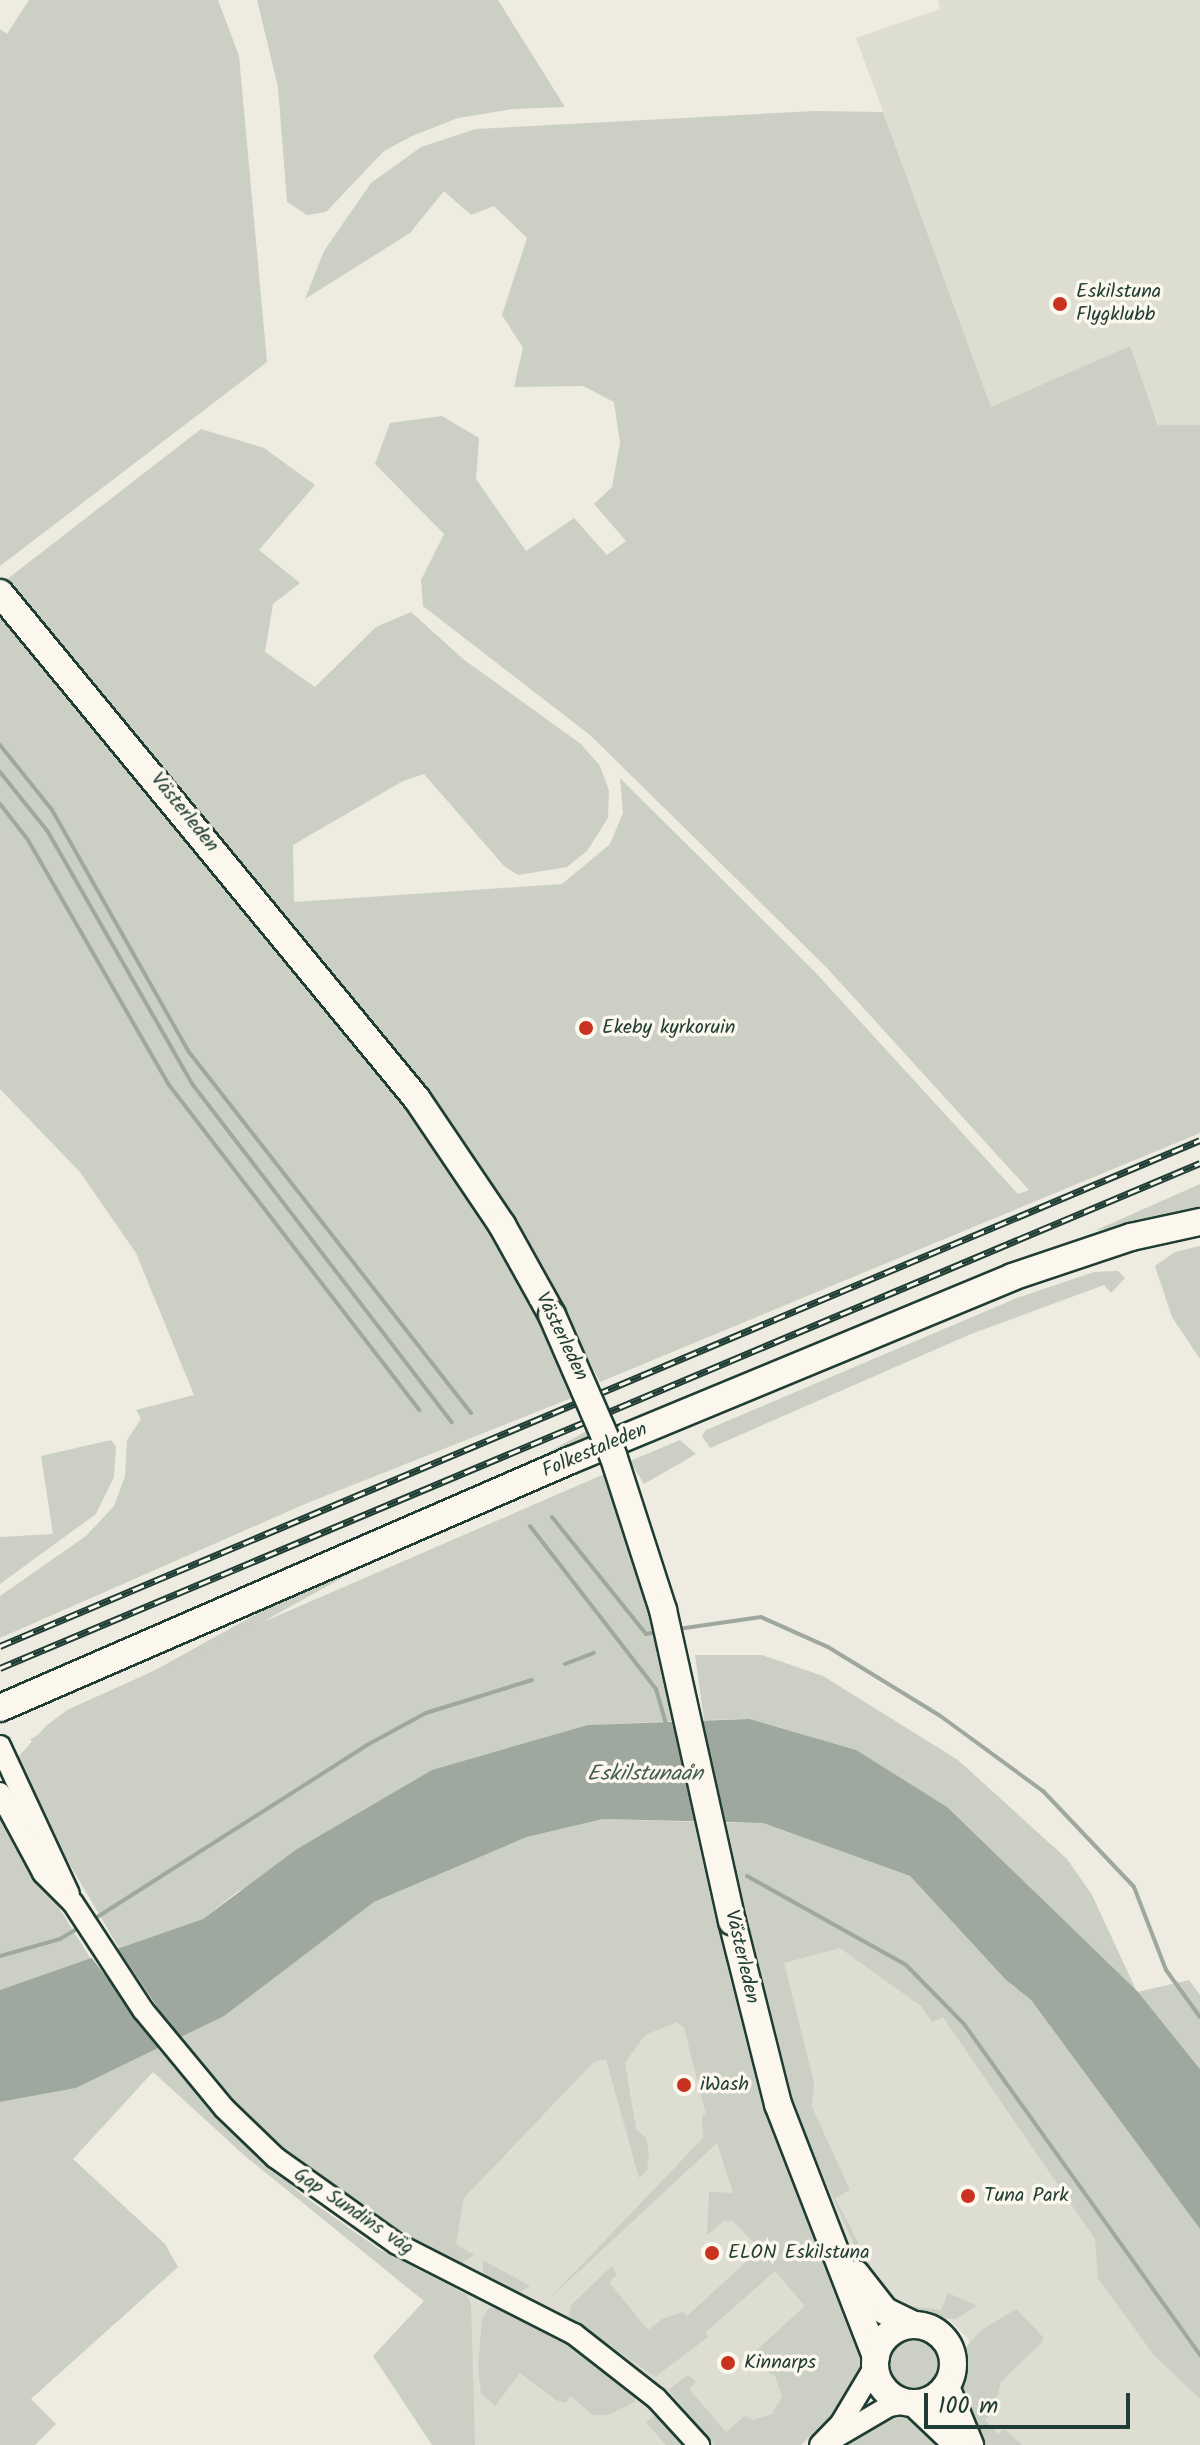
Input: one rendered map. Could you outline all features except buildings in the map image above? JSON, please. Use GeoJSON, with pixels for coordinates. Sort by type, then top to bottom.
{"type":"FeatureCollection","features":[{"type":"Feature","properties":{"kind":"main road","name":"Västerleden"},"geometry":{"type":"LineString","coordinates":[[0,593],[417,1099],[502,1225],[552,1315],[613,1455],[663,1610],[732,1921],[778,2104],[876,2361]]}},
{"type":"Feature","properties":{"kind":"main road","name":"Folkestaleden"},"geometry":{"type":"LineString","coordinates":[[0,1708],[571,1460],[1012,1277],[1131,1237],[1200,1222]]}},
{"type":"Feature","properties":{"kind":"main road","name":"Västerleden"},"geometry":{"type":"LineString","coordinates":[[827,2229],[866,2291],[896,2321],[914,2325]]}},
{"type":"Feature","properties":{"kind":"main road"},"geometry":{"type":"LineString","coordinates":[[911,2403],[933,2398],[946,2387],[953,2367],[949,2348],[936,2332],[914,2325],[892,2332],[876,2361],[886,2391],[911,2403],[958,2445]]}},
{"type":"Feature","properties":{"kind":"main road"},"geometry":{"type":"LineString","coordinates":[[946,2387],[970,2445]]}},
{"type":"Feature","properties":{"kind":"street","name":"Gap Sundins väg"},"geometry":{"type":"LineString","coordinates":[[0,1746],[77,1910]]}},
{"type":"Feature","properties":{"kind":"street","name":"Gap Sundins väg"},"geometry":{"type":"LineString","coordinates":[[0,1793],[43,1873],[77,1910],[183,2063],[243,2127],[312,2187],[428,2261],[574,2334],[645,2387],[699,2445]]}},
{"type":"Feature","properties":{"kind":"street"},"geometry":{"type":"LineString","coordinates":[[821,2445],[841,2423],[876,2361]]}},
{"type":"Feature","properties":{"kind":"street"},"geometry":{"type":"LineString","coordinates":[[821,2445],[889,2406],[911,2403]]}},
{"type":"Feature","properties":{"kind":"shaded area"},"geometry":{"type":"Polygon","coordinates":[[[29,0],[218,0],[239,56],[267,362],[0,566],[0,29],[7,34],[29,0]]]}},
{"type":"Feature","properties":{"kind":"shaded area"},"geometry":{"type":"Polygon","coordinates":[[[257,0],[498,0],[565,107],[513,109],[458,118],[412,136],[384,151],[326,212],[307,215],[287,202],[278,87],[257,0]]]}},
{"type":"Feature","properties":{"kind":"shaded area"},"geometry":{"type":"Polygon","coordinates":[[[938,0],[1200,0],[1200,425],[1159,426],[1130,347],[991,407],[856,38],[940,9],[938,0]]]}},
{"type":"Feature","properties":{"kind":"shaded area"},"geometry":{"type":"Polygon","coordinates":[[[814,111],[883,112],[991,407],[1130,346],[1158,425],[1200,425],[1200,1133],[600,1382],[545,1275],[447,1117],[6,580],[201,429],[264,448],[315,485],[259,550],[300,583],[273,604],[265,652],[315,687],[376,627],[411,612],[463,659],[581,744],[600,766],[609,791],[608,818],[587,851],[567,867],[518,875],[504,866],[424,774],[403,781],[293,845],[294,902],[562,884],[610,844],[623,813],[620,778],[815,972],[1018,1194],[1029,1190],[827,968],[590,735],[423,606],[421,580],[444,534],[375,464],[390,423],[442,416],[479,438],[476,479],[526,551],[574,518],[607,555],[626,541],[594,504],[612,487],[620,443],[614,402],[583,386],[514,387],[523,348],[502,315],[527,238],[494,206],[471,215],[444,191],[410,233],[305,299],[324,251],[371,183],[421,147],[476,129],[814,111]]]}},
{"type":"Feature","properties":{"kind":"shaded area"},"geometry":{"type":"Polygon","coordinates":[[[0,606],[429,1128],[484,1214],[579,1395],[305,1504],[0,1638],[0,1596],[86,1536],[114,1506],[125,1476],[127,1440],[141,1419],[136,1410],[194,1395],[136,1253],[80,1172],[0,1089],[0,606]]]}},
{"type":"Feature","properties":{"kind":"shaded area"},"geometry":{"type":"Polygon","coordinates":[[[1200,1184],[1200,1211],[1094,1231],[1200,1184]]]}},
{"type":"Feature","properties":{"kind":"shaded area"},"geometry":{"type":"Polygon","coordinates":[[[1200,1246],[1200,1359],[1172,1317],[1155,1266],[1175,1252],[1200,1246]]]}},
{"type":"Feature","properties":{"kind":"shaded area"},"geometry":{"type":"Polygon","coordinates":[[[1118,1271],[1125,1278],[1111,1293],[1104,1285],[971,1334],[710,1448],[702,1436],[706,1430],[1017,1298],[1094,1272],[1118,1271]]]}},
{"type":"Feature","properties":{"kind":"shaded area"},"geometry":{"type":"Polygon","coordinates":[[[590,1429],[595,1438],[35,1748],[30,1739],[590,1429]]]}},
{"type":"Feature","properties":{"kind":"shaded area"},"geometry":{"type":"Polygon","coordinates":[[[111,1440],[116,1447],[114,1477],[96,1514],[0,1584],[0,1537],[53,1534],[41,1456],[111,1440]]]}},
{"type":"Feature","properties":{"kind":"shaded area"},"geometry":{"type":"Polygon","coordinates":[[[680,1440],[696,1454],[644,1484],[630,1461],[680,1440]]]}},
{"type":"Feature","properties":{"kind":"shaded area"},"geometry":{"type":"Polygon","coordinates":[[[609,1472],[646,1584],[678,1721],[588,1725],[237,1892],[203,1919],[120,1950],[66,1858],[18,1757],[46,1726],[67,1710],[231,1636],[609,1472]]]}},
{"type":"Feature","properties":{"kind":"shaded area"},"geometry":{"type":"Polygon","coordinates":[[[695,1655],[762,1655],[823,1676],[958,1760],[1067,1859],[1092,1895],[1137,1991],[749,1719],[704,1720],[695,1655]]]}},
{"type":"Feature","properties":{"kind":"shaded area"},"geometry":{"type":"Polygon","coordinates":[[[0,1812],[92,1961],[0,1990],[0,1812]]]}},
{"type":"Feature","properties":{"kind":"shaded area"},"geometry":{"type":"Polygon","coordinates":[[[603,1819],[701,1822],[740,2012],[758,2074],[865,2353],[846,2401],[801,2445],[715,2445],[668,2390],[688,2375],[696,2382],[689,2389],[726,2432],[745,2416],[753,2420],[772,2414],[782,2396],[775,2376],[746,2360],[805,2306],[775,2271],[706,2332],[708,2337],[655,2377],[569,2317],[571,2305],[612,2266],[617,2275],[609,2282],[648,2330],[662,2319],[683,2312],[687,2316],[756,2253],[756,2245],[733,2221],[724,2221],[707,2235],[709,2192],[733,2193],[717,2143],[547,2301],[703,2138],[702,2116],[706,2114],[684,2028],[677,2022],[645,2035],[625,2063],[636,2129],[646,2138],[649,2153],[647,2170],[639,2178],[606,2059],[594,2062],[464,2198],[456,2244],[474,2255],[459,2265],[371,2213],[301,2163],[239,2107],[179,2038],[224,2015],[374,1902],[527,1837],[603,1819]]]}},
{"type":"Feature","properties":{"kind":"shaded area"},"geometry":{"type":"Polygon","coordinates":[[[724,1823],[763,1823],[910,1876],[1006,1980],[1031,2000],[1200,2229],[1200,2399],[1153,2354],[1098,2278],[1095,2239],[943,2017],[932,2022],[921,2006],[840,1948],[784,1963],[814,2083],[812,2107],[850,2190],[835,2198],[878,2280],[901,2305],[941,2310],[948,2293],[977,2306],[955,2319],[907,2314],[872,2284],[793,2110],[724,1823]]]}},
{"type":"Feature","properties":{"kind":"shaded area"},"geometry":{"type":"Polygon","coordinates":[[[821,1921],[945,2010],[1200,2381],[1200,2445],[982,2445],[955,2396],[969,2340],[950,2320],[907,2314],[851,2249],[809,2155],[769,1944],[821,1921]]]}},
{"type":"Feature","properties":{"kind":"shaded area"},"geometry":{"type":"Polygon","coordinates":[[[1189,1980],[1200,1995],[1200,2069],[1138,1992],[1189,1980]]]}},
{"type":"Feature","properties":{"kind":"shaded area"},"geometry":{"type":"Polygon","coordinates":[[[676,2018],[758,2074],[808,2212],[821,2427],[801,2445],[432,2445],[420,2425],[438,2396],[471,2304],[450,2261],[464,2198],[594,2062],[676,2018]]]}},
{"type":"Feature","properties":{"kind":"shaded area"},"geometry":{"type":"Polygon","coordinates":[[[158,2048],[196,2093],[301,2194],[379,2249],[466,2294],[471,2304],[475,2445],[432,2445],[373,2356],[424,2301],[245,2156],[153,2072],[73,2159],[165,2244],[178,2267],[31,2399],[56,2424],[35,2445],[0,2445],[0,2102],[76,2088],[158,2048]]]}},
{"type":"Feature","properties":{"kind":"shaded area"},"geometry":{"type":"Polygon","coordinates":[[[483,2260],[530,2286],[520,2292],[489,2279],[483,2275],[483,2260]]]}},
{"type":"Feature","properties":{"kind":"shaded area"},"geometry":{"type":"Polygon","coordinates":[[[496,2308],[578,2349],[615,2376],[635,2395],[635,2402],[608,2415],[593,2415],[571,2396],[565,2403],[556,2400],[520,2373],[495,2406],[481,2393],[478,2367],[482,2320],[488,2309],[496,2308]]]}},
{"type":"Feature","properties":{"kind":"shaded area"},"geometry":{"type":"Polygon","coordinates":[[[1016,2309],[1043,2337],[1042,2342],[1001,2382],[994,2410],[985,2420],[998,2434],[1004,2429],[1022,2445],[982,2445],[955,2396],[963,2351],[980,2331],[1016,2309]]]}},
{"type":"Feature","properties":{"kind":"shaded area"},"geometry":{"type":"Polygon","coordinates":[[[914,2337],[934,2345],[942,2365],[934,2385],[914,2393],[894,2385],[886,2365],[894,2345],[914,2337]]]}},
{"type":"Feature","properties":{"kind":"shaded area"},"geometry":{"type":"Polygon","coordinates":[[[657,2414],[687,2445],[666,2445],[646,2422],[657,2414]]]}},
{"type":"Feature","properties":{"kind":"shaded area"},"geometry":{"type":"Polygon","coordinates":[[[905,2416],[921,2422],[946,2445],[845,2445],[879,2422],[905,2416]]]}},
{"type":"Feature","properties":{"kind":"water","name":"Eskilstunaån"},"geometry":{"type":"Polygon","coordinates":[[[749,1719],[856,1750],[947,1807],[1138,1992],[1200,2069],[1200,2229],[1031,2000],[1006,1980],[910,1876],[763,1823],[603,1819],[527,1837],[374,1902],[224,2016],[76,2088],[0,2102],[0,1990],[203,1919],[297,1849],[432,1770],[588,1725],[749,1719]]]}},
{"type":"Feature","properties":{"kind":"pier"},"geometry":{"type":"Polygon","coordinates":[[[117,1947],[181,2041],[162,2050],[91,1957],[117,1947]]]}},
{"type":"Feature","properties":{"kind":"waterway"},"geometry":{"type":"LineString","coordinates":[[0,745],[52,810],[189,1052],[471,1413]]}},
{"type":"Feature","properties":{"kind":"waterway"},"geometry":{"type":"LineString","coordinates":[[0,772],[48,832],[193,1085],[452,1422]]}},
{"type":"Feature","properties":{"kind":"waterway"},"geometry":{"type":"LineString","coordinates":[[0,804],[28,840],[169,1085],[419,1410]]}},
{"type":"Feature","properties":{"kind":"waterway"},"geometry":{"type":"LineString","coordinates":[[552,1517],[646,1634],[657,1632]]}},
{"type":"Feature","properties":{"kind":"waterway"},"geometry":{"type":"LineString","coordinates":[[530,1526],[656,1689],[666,1723]]}},
{"type":"Feature","properties":{"kind":"waterway"},"geometry":{"type":"LineString","coordinates":[[678,1629],[761,1617],[828,1647],[939,1715],[1043,1791],[1134,1887],[1166,1970],[1200,2017]]}},
{"type":"Feature","properties":{"kind":"waterway"},"geometry":{"type":"LineString","coordinates":[[565,1664],[594,1653]]}},
{"type":"Feature","properties":{"kind":"waterway"},"geometry":{"type":"LineString","coordinates":[[91,1921],[367,1745],[426,1713],[532,1680]]}},
{"type":"Feature","properties":{"kind":"waterway"},"geometry":{"type":"LineString","coordinates":[[747,1876],[906,1965],[964,2024],[1200,2355]]}},
{"type":"Feature","properties":{"kind":"waterway"},"geometry":{"type":"LineString","coordinates":[[0,1956],[60,1939],[80,1927]]}},
{"type":"Feature","properties":{"kind":"railway"},"geometry":{"type":"LineString","coordinates":[[0,1646],[1200,1140]]}},
{"type":"Feature","properties":{"kind":"railway"},"geometry":{"type":"LineString","coordinates":[[0,1668],[1200,1163]]}},
{"type":"Feature","properties":{"kind":"place","name":"Eskilstuna Flygklubb"},"geometry":{"type":"Point","coordinates":[1060,304]}},
{"type":"Feature","properties":{"kind":"place","name":"Ekeby kyrkoruin"},"geometry":{"type":"Point","coordinates":[586,1028]}},
{"type":"Feature","properties":{"kind":"place","name":"iWash"},"geometry":{"type":"Point","coordinates":[684,2085]}},
{"type":"Feature","properties":{"kind":"place","name":"Tuna Park"},"geometry":{"type":"Point","coordinates":[968,2196]}},
{"type":"Feature","properties":{"kind":"place","name":"ELON Eskilstuna"},"geometry":{"type":"Point","coordinates":[712,2253]}},
{"type":"Feature","properties":{"kind":"place","name":"Kinnarps"},"geometry":{"type":"Point","coordinates":[728,2363]}}]}
